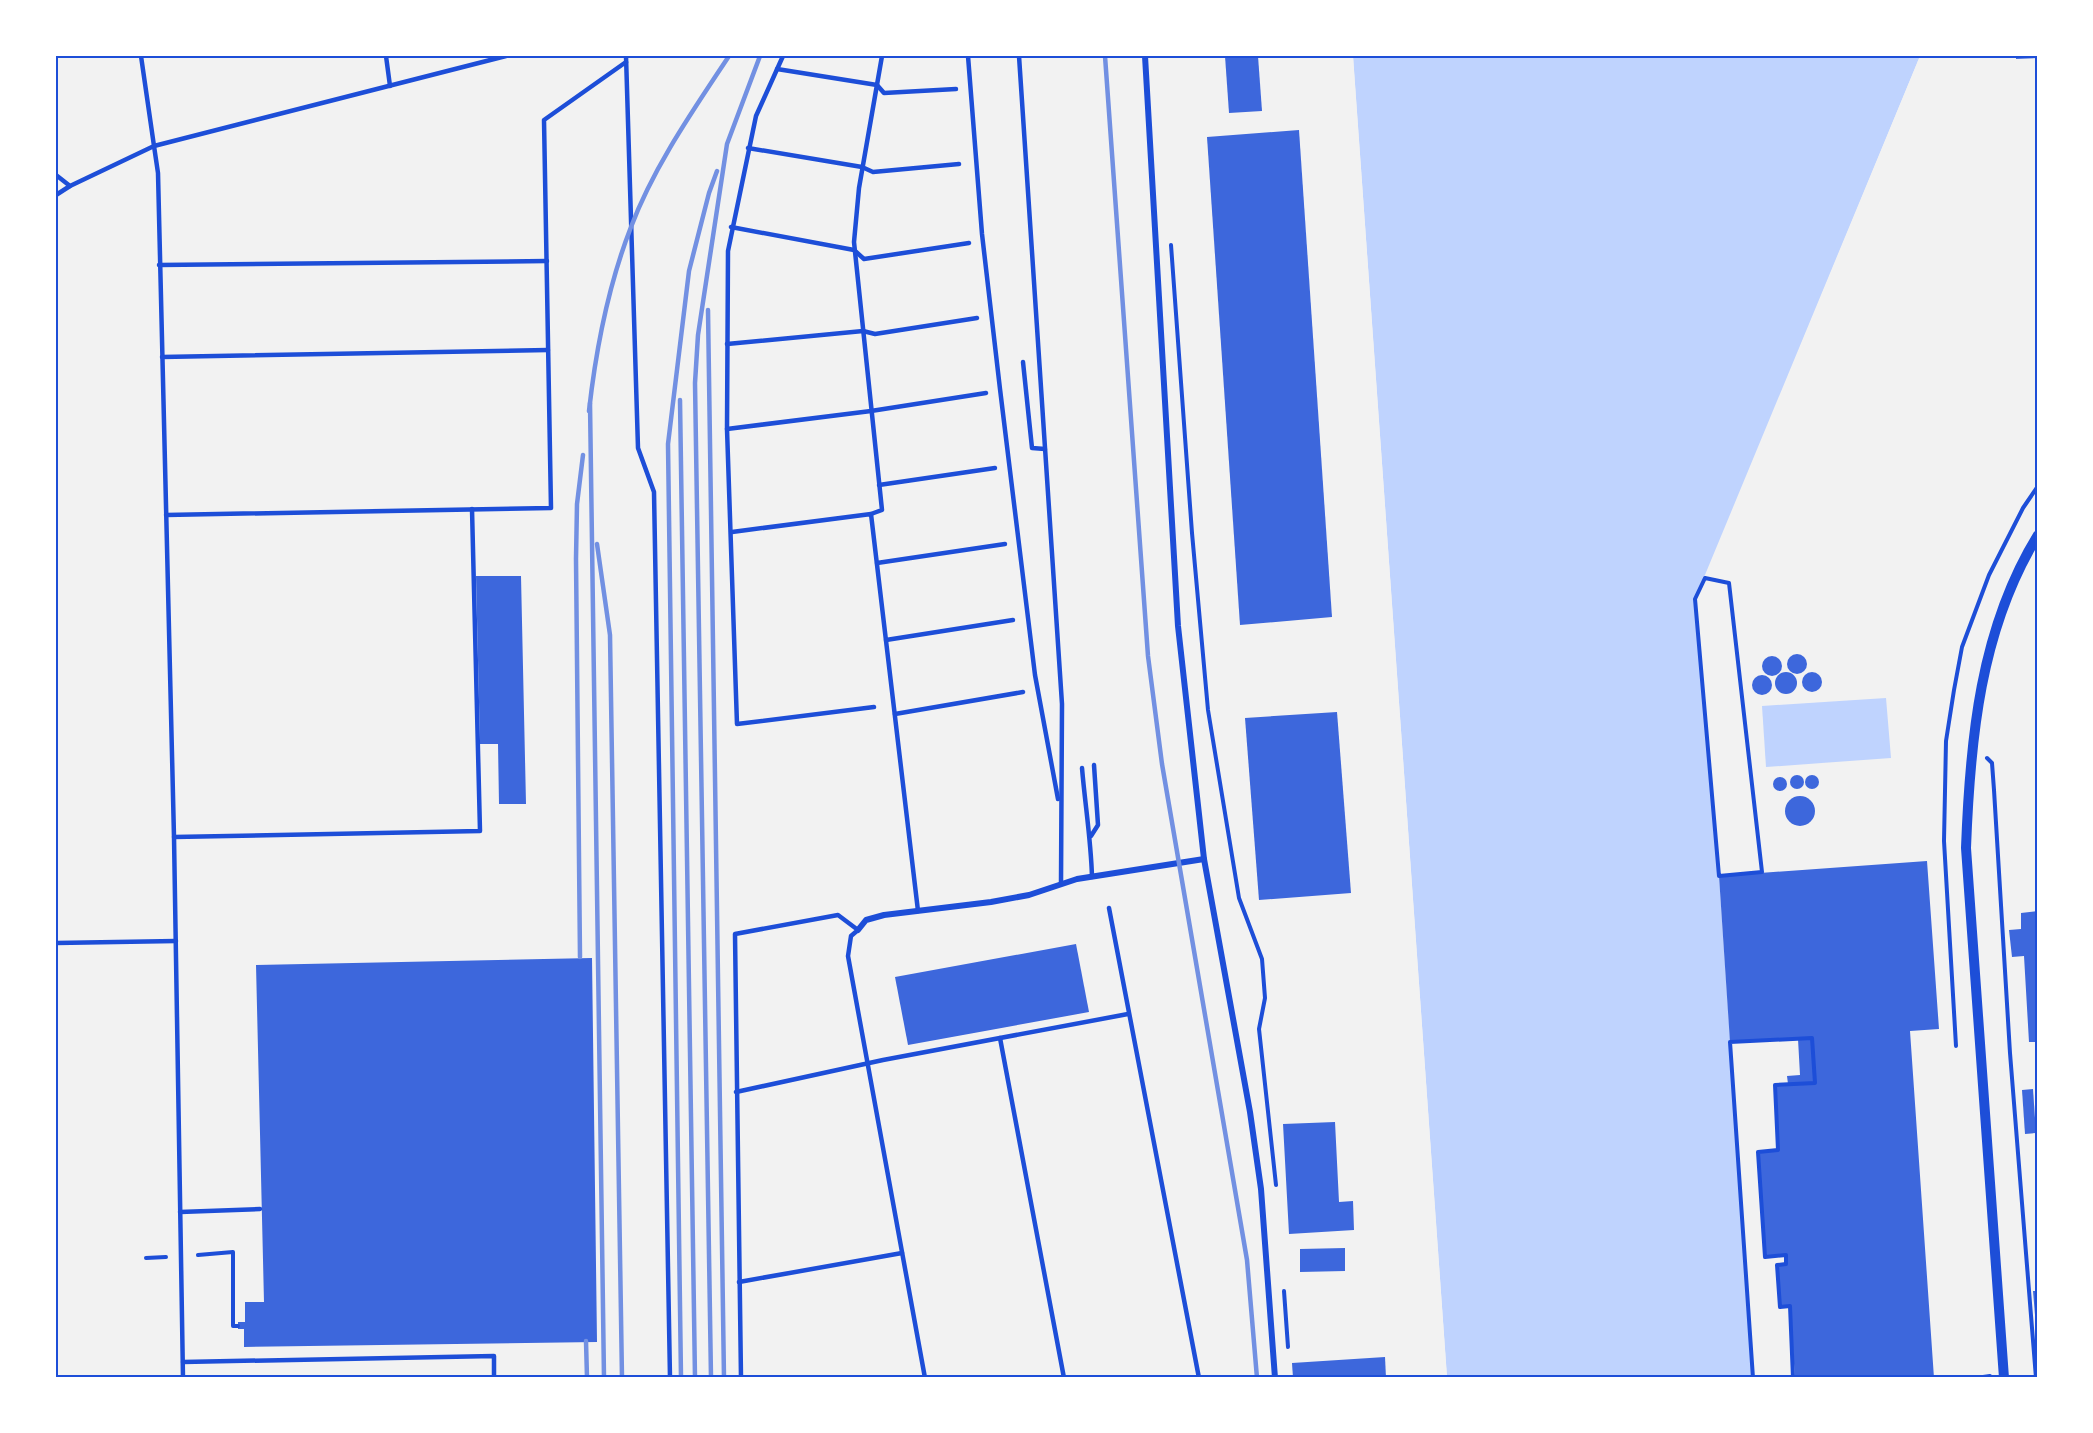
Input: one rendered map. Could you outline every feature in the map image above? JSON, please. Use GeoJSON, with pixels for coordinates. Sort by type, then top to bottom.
{"type":"FeatureCollection","features":[{"type":"Feature","properties":{"kind":"street"},"geometry":{"type":"LineString","coordinates":[[1145,56],[1178,626],[1204,858],[1260,1178],[1275,1377]]}},
{"type":"Feature","properties":{"kind":"street"},"geometry":{"type":"LineString","coordinates":[[2004,1377],[1966,848],[1972,740],[1985,665],[2012,585],[2037,535]]}},
{"type":"Feature","properties":{"kind":"street"},"geometry":{"type":"LineString","coordinates":[[858,930],[866,920],[884,915],[1029,895],[1092,877],[1204,858]]}},
{"type":"Feature","properties":{"kind":"lane"},"geometry":{"type":"LineString","coordinates":[[141,56],[158,173],[174,837],[183,1377]]}},
{"type":"Feature","properties":{"kind":"lane"},"geometry":{"type":"LineString","coordinates":[[386,56],[390,86]]}},
{"type":"Feature","properties":{"kind":"lane"},"geometry":{"type":"LineString","coordinates":[[56,195],[154,146],[506,56]]}},
{"type":"Feature","properties":{"kind":"lane"},"geometry":{"type":"LineString","coordinates":[[626,56],[638,448],[654,492],[670,1377]]}},
{"type":"Feature","properties":{"kind":"lane"},"geometry":{"type":"LineString","coordinates":[[783,56],[756,116],[731,227],[726,299],[726,344],[736,724],[874,707]]}},
{"type":"Feature","properties":{"kind":"lane"},"geometry":{"type":"LineString","coordinates":[[732,532],[871,514],[882,510],[854,250],[862,167],[882,56]]}},
{"type":"Feature","properties":{"kind":"lane"},"geometry":{"type":"LineString","coordinates":[[968,56],[982,234],[1035,675],[1060,810]]}},
{"type":"Feature","properties":{"kind":"lane"},"geometry":{"type":"LineString","coordinates":[[1019,56],[1062,704],[1061,884]]}},
{"type":"Feature","properties":{"kind":"lane"},"geometry":{"type":"LineString","coordinates":[[166,515],[551,508],[544,120],[626,62]]}},
{"type":"Feature","properties":{"kind":"lane"},"geometry":{"type":"LineString","coordinates":[[777,69],[877,85],[884,93],[956,89]]}},
{"type":"Feature","properties":{"kind":"lane"},"geometry":{"type":"LineString","coordinates":[[748,148],[862,167],[873,172],[959,164]]}},
{"type":"Feature","properties":{"kind":"lane"},"geometry":{"type":"LineString","coordinates":[[56,175],[70,186]]}},
{"type":"Feature","properties":{"kind":"lane"},"geometry":{"type":"LineString","coordinates":[[731,227],[854,250],[864,259],[969,243]]}},
{"type":"Feature","properties":{"kind":"lane"},"geometry":{"type":"LineString","coordinates":[[159,265],[547,261]]}},
{"type":"Feature","properties":{"kind":"lane"},"geometry":{"type":"LineString","coordinates":[[726,344],[863,331],[875,334],[977,318]]}},
{"type":"Feature","properties":{"kind":"lane"},"geometry":{"type":"LineString","coordinates":[[162,357],[548,350]]}},
{"type":"Feature","properties":{"kind":"lane"},"geometry":{"type":"LineString","coordinates":[[1023,363],[1032,448],[1045,449]]}},
{"type":"Feature","properties":{"kind":"lane"},"geometry":{"type":"LineString","coordinates":[[727,429],[871,411],[986,393]]}},
{"type":"Feature","properties":{"kind":"lane"},"geometry":{"type":"LineString","coordinates":[[879,485],[995,468]]}},
{"type":"Feature","properties":{"kind":"lane"},"geometry":{"type":"LineString","coordinates":[[174,837],[480,831],[472,509]]}},
{"type":"Feature","properties":{"kind":"lane"},"geometry":{"type":"LineString","coordinates":[[871,514],[918,911]]}},
{"type":"Feature","properties":{"kind":"lane"},"geometry":{"type":"LineString","coordinates":[[877,563],[1005,544]]}},
{"type":"Feature","properties":{"kind":"lane"},"geometry":{"type":"LineString","coordinates":[[886,640],[1013,620]]}},
{"type":"Feature","properties":{"kind":"lane"},"geometry":{"type":"LineString","coordinates":[[895,714],[1023,692]]}},
{"type":"Feature","properties":{"kind":"lane"},"geometry":{"type":"LineString","coordinates":[[1091,836],[1098,825],[1094,765]]}},
{"type":"Feature","properties":{"kind":"lane"},"geometry":{"type":"LineString","coordinates":[[1082,768],[1087,824],[1091,836],[1092,877]]}},
{"type":"Feature","properties":{"kind":"lane"},"geometry":{"type":"LineString","coordinates":[[1109,908],[1199,1377]]}},
{"type":"Feature","properties":{"kind":"lane"},"geometry":{"type":"LineString","coordinates":[[741,1377],[735,934],[838,915],[858,930],[851,936],[848,956],[925,1377]]}},
{"type":"Feature","properties":{"kind":"lane"},"geometry":{"type":"LineString","coordinates":[[56,943],[176,940]]}},
{"type":"Feature","properties":{"kind":"lane"},"geometry":{"type":"LineString","coordinates":[[736,1092],[1128,1014]]}},
{"type":"Feature","properties":{"kind":"lane"},"geometry":{"type":"LineString","coordinates":[[1000,1038],[1064,1377]]}},
{"type":"Feature","properties":{"kind":"lane"},"geometry":{"type":"LineString","coordinates":[[180,1212],[260,1209]]}},
{"type":"Feature","properties":{"kind":"lane"},"geometry":{"type":"LineString","coordinates":[[740,1282],[902,1253]]}},
{"type":"Feature","properties":{"kind":"lane"},"geometry":{"type":"LineString","coordinates":[[183,1362],[494,1356],[494,1377]]}},
{"type":"Feature","properties":{"kind":"path"},"geometry":{"type":"LineString","coordinates":[[1171,241],[1192,533],[1208,710],[1239,898],[1262,959],[1265,998],[1259,1029],[1276,1194]]}},
{"type":"Feature","properties":{"kind":"path"},"geometry":{"type":"LineString","coordinates":[[1705,578],[1729,583],[1762,872],[1737,874],[1719,876],[1695,599],[1705,578]]}},
{"type":"Feature","properties":{"kind":"path"},"geometry":{"type":"LineString","coordinates":[[1984,755],[1992,763],[2010,1053],[2036,1377]]}},
{"type":"Feature","properties":{"kind":"path"},"geometry":{"type":"LineString","coordinates":[[1946,757],[1952,756]]}},
{"type":"Feature","properties":{"kind":"path"},"geometry":{"type":"LineString","coordinates":[[1945,836],[1956,1046]]}},
{"type":"Feature","properties":{"kind":"path"},"geometry":{"type":"LineString","coordinates":[[1753,1377],[1730,1042],[1812,1038],[1815,1083],[1776,1085],[1778,1150],[1758,1152],[1766,1257],[1786,1256],[1786,1264],[1777,1265],[1780,1307],[1790,1306],[1793,1377]]}},
{"type":"Feature","properties":{"kind":"path"},"geometry":{"type":"LineString","coordinates":[[198,1255],[233,1252],[233,1326],[238,1326]]}},
{"type":"Feature","properties":{"kind":"path"},"geometry":{"type":"LineString","coordinates":[[146,1258],[166,1257]]}},
{"type":"Feature","properties":{"kind":"path"},"geometry":{"type":"LineString","coordinates":[[1283,1287],[1288,1353]]}},
{"type":"Feature","properties":{"kind":"water"},"geometry":{"type":"Polygon","coordinates":[[[1353,56],[1920,56],[1695,599],[1719,876],[1753,1377],[1447,1377],[1353,56]]]}},
{"type":"Feature","properties":{"kind":"water"},"geometry":{"type":"Polygon","coordinates":[[[1886,698],[1891,758],[1766,767],[1762,706],[1886,698]]]}},
{"type":"Feature","properties":{"kind":"pier"},"geometry":{"type":"Polygon","coordinates":[[[1350,56],[1353,56],[1447,1377],[1444,1378],[1350,56]]]}},
{"type":"Feature","properties":{"kind":"pier"},"geometry":{"type":"Polygon","coordinates":[[[1920,56],[1923,56],[1708,578],[1705,578],[1920,56]]]}},
{"type":"Feature","properties":{"kind":"building"},"geometry":{"type":"Polygon","coordinates":[[[1225,56],[1258,56],[1262,111],[1229,113],[1225,56]]]}},
{"type":"Feature","properties":{"kind":"building"},"geometry":{"type":"Polygon","coordinates":[[[2016,56],[2038,56],[2038,58],[2016,59],[2016,56]]]}},
{"type":"Feature","properties":{"kind":"building"},"geometry":{"type":"Polygon","coordinates":[[[1299,130],[1332,617],[1240,625],[1207,137],[1299,130]]]}},
{"type":"Feature","properties":{"kind":"building"},"geometry":{"type":"Polygon","coordinates":[[[476,576],[521,576],[526,804],[499,804],[498,744],[480,744],[476,576]]]}},
{"type":"Feature","properties":{"kind":"building"},"geometry":{"type":"Polygon","coordinates":[[[1797,654],[1804,657],[1807,664],[1804,671],[1797,674],[1790,671],[1787,664],[1790,657],[1797,654]]]}},
{"type":"Feature","properties":{"kind":"building"},"geometry":{"type":"Polygon","coordinates":[[[1772,656],[1779,659],[1782,666],[1779,673],[1772,676],[1765,673],[1762,666],[1765,659],[1772,656]]]}},
{"type":"Feature","properties":{"kind":"building"},"geometry":{"type":"Polygon","coordinates":[[[1786,672],[1794,675],[1797,683],[1794,691],[1786,694],[1778,691],[1775,683],[1778,675],[1786,672]]]}},
{"type":"Feature","properties":{"kind":"building"},"geometry":{"type":"Polygon","coordinates":[[[1812,672],[1819,675],[1822,682],[1819,689],[1812,692],[1805,689],[1802,682],[1805,675],[1812,672]]]}},
{"type":"Feature","properties":{"kind":"building"},"geometry":{"type":"Polygon","coordinates":[[[1762,675],[1769,678],[1772,685],[1769,692],[1762,695],[1755,692],[1752,685],[1755,678],[1762,675]]]}},
{"type":"Feature","properties":{"kind":"building"},"geometry":{"type":"Polygon","coordinates":[[[1337,712],[1351,893],[1259,900],[1245,718],[1337,712]]]}},
{"type":"Feature","properties":{"kind":"building"},"geometry":{"type":"Polygon","coordinates":[[[1797,775],[1802,777],[1804,782],[1802,787],[1797,789],[1792,787],[1790,782],[1792,777],[1797,775]]]}},
{"type":"Feature","properties":{"kind":"building"},"geometry":{"type":"Polygon","coordinates":[[[1809,775],[1815,775],[1819,782],[1815,789],[1809,789],[1805,785],[1805,779],[1809,775]]]}},
{"type":"Feature","properties":{"kind":"building"},"geometry":{"type":"Polygon","coordinates":[[[1780,777],[1785,779],[1787,784],[1785,789],[1780,791],[1775,789],[1773,784],[1775,779],[1780,777]]]}},
{"type":"Feature","properties":{"kind":"building"},"geometry":{"type":"Polygon","coordinates":[[[1800,796],[1806,797],[1814,805],[1814,817],[1806,825],[1800,826],[1794,825],[1786,817],[1785,811],[1786,805],[1794,797],[1800,796]]]}},
{"type":"Feature","properties":{"kind":"building"},"geometry":{"type":"Polygon","coordinates":[[[1927,861],[1939,1029],[1910,1031],[1934,1378],[1795,1378],[1790,1306],[1780,1307],[1777,1265],[1786,1264],[1786,1255],[1765,1257],[1758,1152],[1778,1150],[1775,1085],[1788,1084],[1787,1076],[1800,1075],[1798,1039],[1730,1042],[1719,876],[1927,861]]]}},
{"type":"Feature","properties":{"kind":"building"},"geometry":{"type":"Polygon","coordinates":[[[2038,911],[2038,1042],[2029,1042],[2024,956],[2012,957],[2009,930],[2021,929],[2021,913],[2038,911]]]}},
{"type":"Feature","properties":{"kind":"building"},"geometry":{"type":"Polygon","coordinates":[[[1076,944],[1089,1012],[908,1045],[895,977],[1076,944]]]}},
{"type":"Feature","properties":{"kind":"building"},"geometry":{"type":"Polygon","coordinates":[[[592,958],[597,1342],[244,1347],[244,1329],[238,1329],[238,1322],[245,1322],[245,1302],[264,1302],[256,965],[592,958]]]}},
{"type":"Feature","properties":{"kind":"building"},"geometry":{"type":"Polygon","coordinates":[[[2033,1089],[2036,1133],[2025,1134],[2022,1090],[2033,1089]]]}},
{"type":"Feature","properties":{"kind":"building"},"geometry":{"type":"Polygon","coordinates":[[[1335,1122],[1339,1202],[1353,1201],[1354,1230],[1289,1234],[1283,1124],[1335,1122]]]}},
{"type":"Feature","properties":{"kind":"building"},"geometry":{"type":"Polygon","coordinates":[[[1345,1248],[1345,1271],[1300,1272],[1300,1249],[1345,1248]]]}},
{"type":"Feature","properties":{"kind":"building"},"geometry":{"type":"Polygon","coordinates":[[[2033,1291],[2038,1291],[2038,1327],[2036,1327],[2033,1291]]]}},
{"type":"Feature","properties":{"kind":"building"},"geometry":{"type":"Polygon","coordinates":[[[1385,1357],[1386,1378],[1293,1378],[1292,1363],[1385,1357]]]}},
{"type":"Feature","properties":{"kind":"railway"},"geometry":{"type":"LineString","coordinates":[[589,411],[604,318],[623,249],[640,204],[663,160],[729,56]]}},
{"type":"Feature","properties":{"kind":"railway"},"geometry":{"type":"LineString","coordinates":[[711,1378],[695,383],[698,335],[727,144],[760,56]]}},
{"type":"Feature","properties":{"kind":"railway"},"geometry":{"type":"LineString","coordinates":[[1105,56],[1148,656],[1162,764],[1247,1260],[1257,1378]]}},
{"type":"Feature","properties":{"kind":"railway"},"geometry":{"type":"LineString","coordinates":[[681,1378],[668,444],[689,271],[717,171]]}},
{"type":"Feature","properties":{"kind":"railway"},"geometry":{"type":"LineString","coordinates":[[708,310],[724,1378]]}},
{"type":"Feature","properties":{"kind":"railway"},"geometry":{"type":"LineString","coordinates":[[680,400],[695,1378]]}},
{"type":"Feature","properties":{"kind":"railway"},"geometry":{"type":"LineString","coordinates":[[590,403],[604,1378]]}},
{"type":"Feature","properties":{"kind":"railway"},"geometry":{"type":"LineString","coordinates":[[580,957],[576,559],[577,504],[583,455]]}},
{"type":"Feature","properties":{"kind":"railway"},"geometry":{"type":"LineString","coordinates":[[597,544],[610,635],[622,1378]]}},
{"type":"Feature","properties":{"kind":"railway"},"geometry":{"type":"LineString","coordinates":[[586,1341],[587,1378]]}}]}
